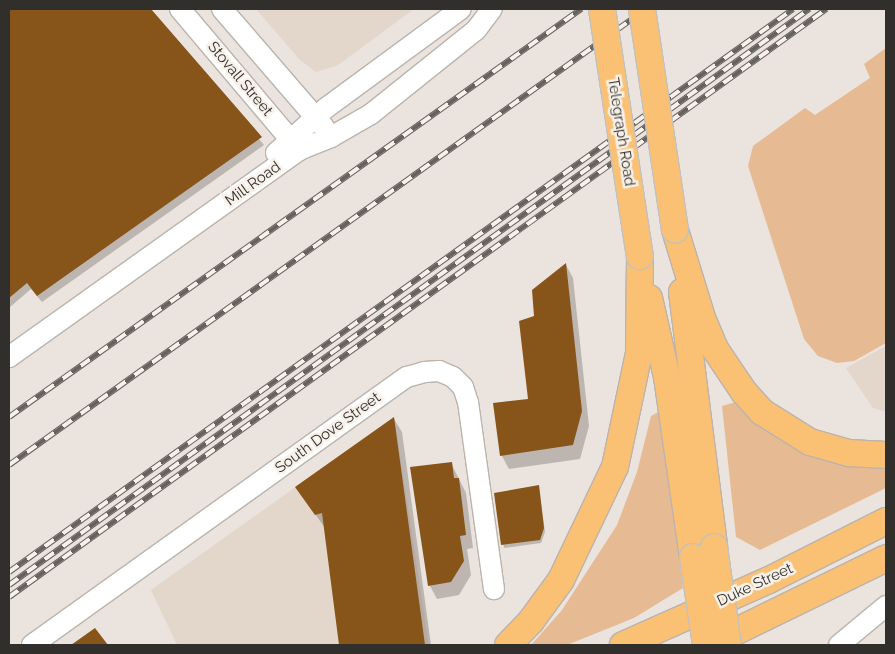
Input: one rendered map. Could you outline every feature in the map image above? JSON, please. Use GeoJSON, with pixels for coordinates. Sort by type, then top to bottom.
{"type":"FeatureCollection","features":[{"type":"Feature","properties":{"kind":"main road","name":"Telegraph Road"},"geometry":{"type":"LineString","coordinates":[[602,9],[640,256]]}},
{"type":"Feature","properties":{"kind":"main road"},"geometry":{"type":"LineString","coordinates":[[642,9],[675,230],[704,552],[707,645],[886,558]]}},
{"type":"Feature","properties":{"kind":"main road"},"geometry":{"type":"LineString","coordinates":[[675,230],[702,318],[715,349],[744,392],[762,412],[810,442],[849,453],[886,455]]}},
{"type":"Feature","properties":{"kind":"main road"},"geometry":{"type":"LineString","coordinates":[[640,256],[704,552],[728,645]]}},
{"type":"Feature","properties":{"kind":"main road"},"geometry":{"type":"LineString","coordinates":[[508,645],[531,621],[561,580],[615,467],[640,353],[640,256]]}},
{"type":"Feature","properties":{"kind":"main road","name":"Duke Street"},"geometry":{"type":"LineString","coordinates":[[623,645],[766,581],[886,521]]}},
{"type":"Feature","properties":{"kind":"street","name":"Stovall Street"},"geometry":{"type":"LineString","coordinates":[[180,9],[296,145]]}},
{"type":"Feature","properties":{"kind":"street"},"geometry":{"type":"LineString","coordinates":[[222,9],[316,117],[331,137]]}},
{"type":"Feature","properties":{"kind":"street","name":"Mill Road"},"geometry":{"type":"LineString","coordinates":[[9,357],[296,145],[316,117],[461,9]]}},
{"type":"Feature","properties":{"kind":"street","name":"Mill Road"},"geometry":{"type":"LineString","coordinates":[[9,342],[296,145],[331,137],[401,90],[476,30],[492,9]]}},
{"type":"Feature","properties":{"kind":"street","name":"South Dove Street"},"geometry":{"type":"LineString","coordinates":[[32,645],[407,376],[424,372],[439,371],[453,377],[463,387],[468,402],[494,590]]}},
{"type":"Feature","properties":{"kind":"street"},"geometry":{"type":"LineString","coordinates":[[839,645],[886,606]]}},
{"type":"Feature","properties":{"kind":"shaded area"},"geometry":{"type":"Polygon","coordinates":[[[256,9],[414,9],[338,65],[316,72],[300,60],[256,9]]]}},
{"type":"Feature","properties":{"kind":"shaded area"},"geometry":{"type":"Polygon","coordinates":[[[886,48],[886,343],[854,361],[837,363],[818,356],[804,339],[748,166],[753,146],[805,108],[815,115],[870,78],[864,64],[886,48]]]}},
{"type":"Feature","properties":{"kind":"shaded area"},"geometry":{"type":"Polygon","coordinates":[[[886,346],[886,412],[873,408],[846,368],[886,346]]]}},
{"type":"Feature","properties":{"kind":"shaded area"},"geometry":{"type":"Polygon","coordinates":[[[739,401],[788,445],[823,459],[859,467],[886,469],[886,488],[760,550],[736,537],[722,406],[739,401]]]}},
{"type":"Feature","properties":{"kind":"shaded area"},"geometry":{"type":"Polygon","coordinates":[[[660,411],[683,588],[634,618],[567,645],[531,645],[562,610],[617,525],[637,472],[651,416],[660,411]]]}},
{"type":"Feature","properties":{"kind":"shaded area"},"geometry":{"type":"Polygon","coordinates":[[[394,417],[429,645],[177,645],[151,590],[394,417]]]}},
{"type":"Feature","properties":{"kind":"building"},"geometry":{"type":"Polygon","coordinates":[[[9,9],[151,9],[262,137],[37,296],[27,283],[9,298],[9,9]]]}},
{"type":"Feature","properties":{"kind":"building"},"geometry":{"type":"Polygon","coordinates":[[[566,263],[582,411],[573,445],[500,456],[493,403],[528,399],[519,321],[534,316],[532,290],[566,263]]]}},
{"type":"Feature","properties":{"kind":"building"},"geometry":{"type":"Polygon","coordinates":[[[394,417],[425,645],[339,645],[322,513],[315,515],[295,487],[394,417]]]}},
{"type":"Feature","properties":{"kind":"building"},"geometry":{"type":"Polygon","coordinates":[[[452,462],[454,478],[459,478],[466,535],[460,536],[464,561],[451,582],[428,586],[410,467],[452,462]]]}},
{"type":"Feature","properties":{"kind":"building"},"geometry":{"type":"Polygon","coordinates":[[[539,485],[544,528],[540,540],[501,545],[494,493],[539,485]]]}},
{"type":"Feature","properties":{"kind":"building"},"geometry":{"type":"Polygon","coordinates":[[[95,628],[108,645],[71,645],[95,628]]]}},
{"type":"Feature","properties":{"kind":"railway"},"geometry":{"type":"LineString","coordinates":[[9,417],[581,9]]}},
{"type":"Feature","properties":{"kind":"railway"},"geometry":{"type":"LineString","coordinates":[[9,465],[646,9]]}},
{"type":"Feature","properties":{"kind":"railway"},"geometry":{"type":"LineString","coordinates":[[9,572],[793,9]]}},
{"type":"Feature","properties":{"kind":"railway"},"geometry":{"type":"LineString","coordinates":[[9,585],[809,9]]}},
{"type":"Feature","properties":{"kind":"railway"},"geometry":{"type":"LineString","coordinates":[[9,597],[826,9]]}}]}
